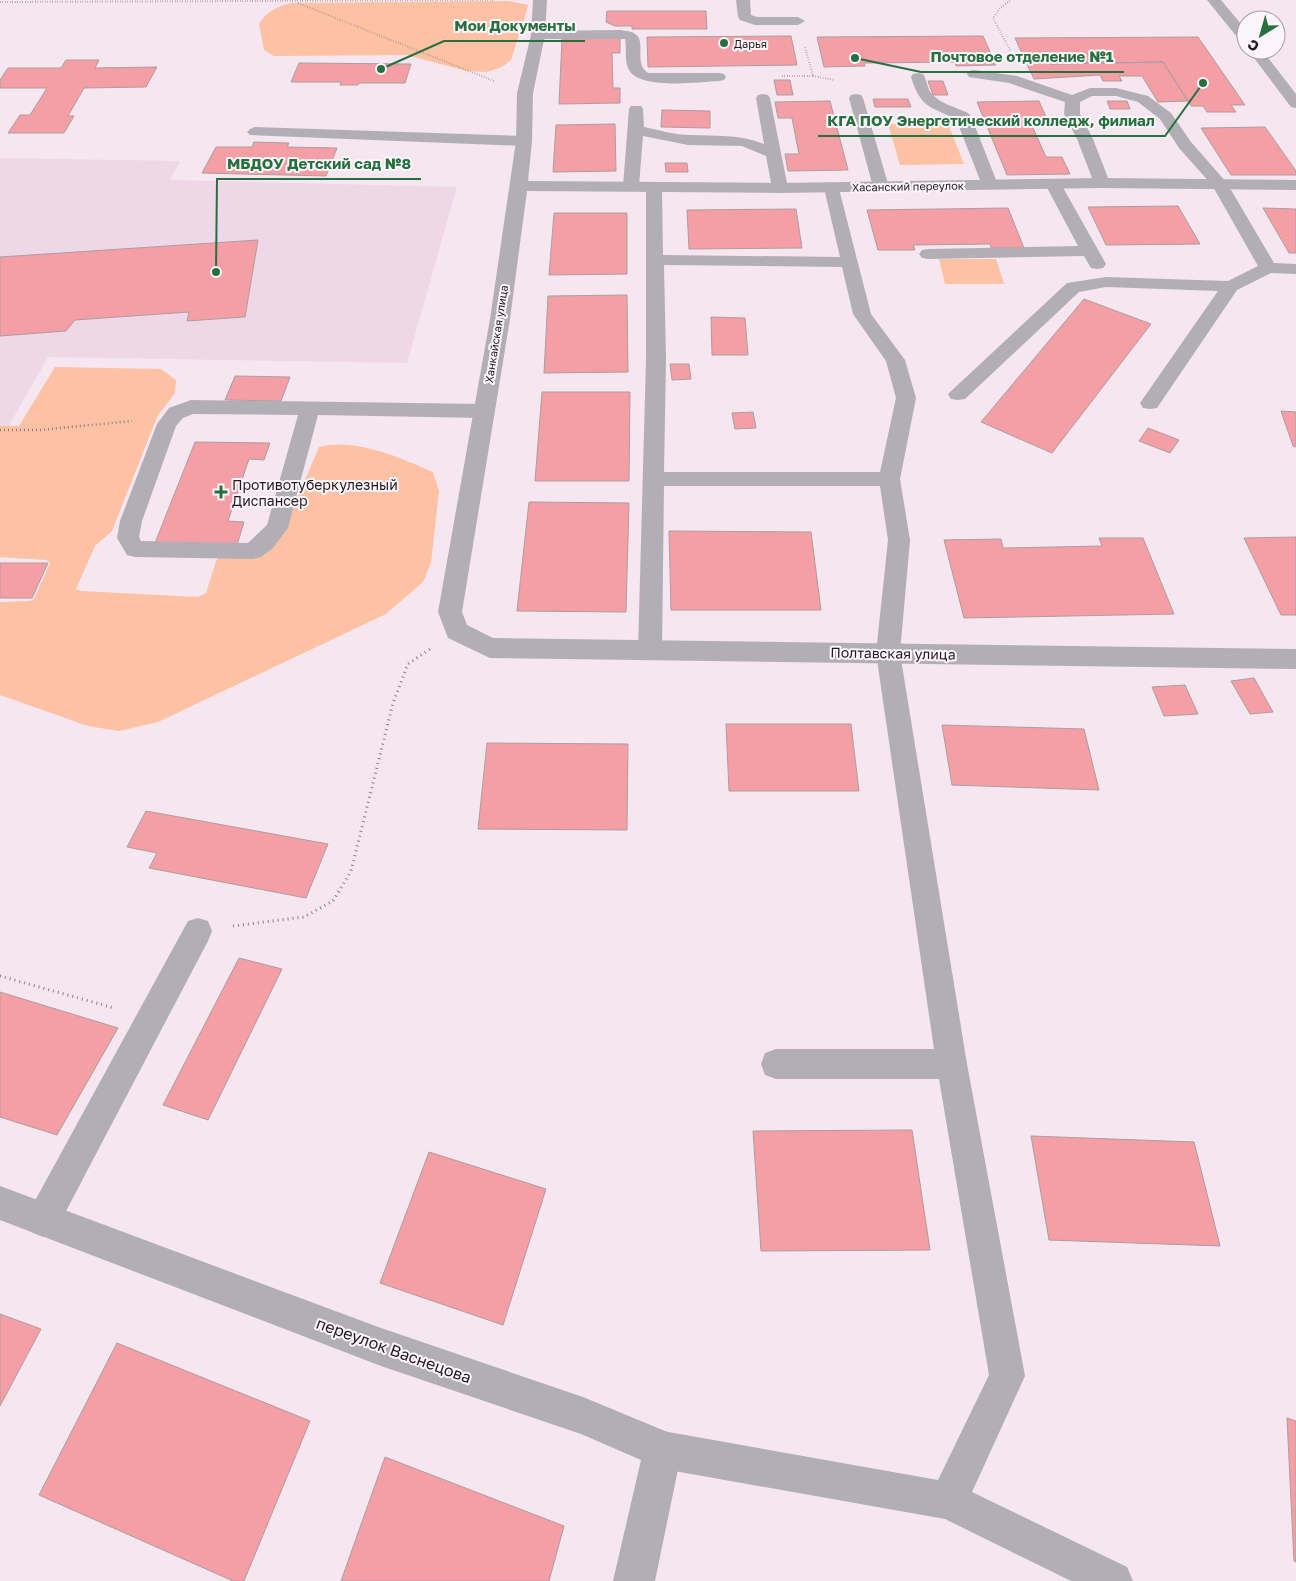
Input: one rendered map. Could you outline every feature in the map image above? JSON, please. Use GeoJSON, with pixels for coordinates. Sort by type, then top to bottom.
{"type":"FeatureCollection","features":[{"type":"Feature","properties":{"kind":"street","name":"Ханкайская улица"},"geometry":{"type":"LineString","coordinates":[[457,631],[450,612],[519,186],[524,141],[525,93],[538,35],[540,0]]}},
{"type":"Feature","properties":{"kind":"street","name":"Хасанский переулок"},"geometry":{"type":"LineString","coordinates":[[519,186],[832,188],[1102,183],[1296,185]]}},
{"type":"Feature","properties":{"kind":"street","name":"Полтавская улица"},"geometry":{"type":"LineString","coordinates":[[457,631],[490,648],[1296,659]]}},
{"type":"Feature","properties":{"kind":"street","name":"переулок Васнецова"},"geometry":{"type":"LineString","coordinates":[[0,1203],[380,1347],[583,1416],[663,1450]]}},
{"type":"Feature","properties":{"kind":"street"},"geometry":{"type":"LineString","coordinates":[[634,1581],[663,1450]]}},
{"type":"Feature","properties":{"kind":"lane"},"geometry":{"type":"LineString","coordinates":[[743,0],[745,17],[755,21],[798,21]]}},
{"type":"Feature","properties":{"kind":"lane"},"geometry":{"type":"LineString","coordinates":[[1214,0],[1236,27]]}},
{"type":"Feature","properties":{"kind":"lane"},"geometry":{"type":"LineString","coordinates":[[538,35],[620,34],[630,36],[634,39],[635,70],[640,76],[650,78],[719,77]]}},
{"type":"Feature","properties":{"kind":"lane"},"geometry":{"type":"LineString","coordinates":[[1263,60],[1296,104]]}},
{"type":"Feature","properties":{"kind":"lane"},"geometry":{"type":"LineString","coordinates":[[974,74],[996,74],[1073,100],[1090,92],[1116,92],[1143,99],[1166,116],[1185,145],[1219,184],[1268,268]]}},
{"type":"Feature","properties":{"kind":"lane"},"geometry":{"type":"LineString","coordinates":[[918,77],[924,96],[934,103],[964,116],[990,184]]}},
{"type":"Feature","properties":{"kind":"lane"},"geometry":{"type":"LineString","coordinates":[[763,98],[780,188]]}},
{"type":"Feature","properties":{"kind":"lane"},"geometry":{"type":"LineString","coordinates":[[856,98],[881,187]]}},
{"type":"Feature","properties":{"kind":"lane"},"geometry":{"type":"LineString","coordinates":[[1073,100],[1072,114],[1085,139],[1102,183]]}},
{"type":"Feature","properties":{"kind":"lane"},"geometry":{"type":"LineString","coordinates":[[631,186],[636,109]]}},
{"type":"Feature","properties":{"kind":"lane"},"geometry":{"type":"LineString","coordinates":[[636,130],[681,139],[739,141],[773,153]]}},
{"type":"Feature","properties":{"kind":"lane"},"geometry":{"type":"LineString","coordinates":[[255,132],[524,141]]}},
{"type":"Feature","properties":{"kind":"lane"},"geometry":{"type":"LineString","coordinates":[[1053,184],[1106,282]]}},
{"type":"Feature","properties":{"kind":"lane"},"geometry":{"type":"LineString","coordinates":[[650,651],[655,260],[654,188]]}},
{"type":"Feature","properties":{"kind":"lane"},"geometry":{"type":"LineString","coordinates":[[832,188],[862,314],[895,360],[906,398],[889,479],[899,540],[888,653],[952,1064],[1007,1376],[948,1501]]}},
{"type":"Feature","properties":{"kind":"lane"},"geometry":{"type":"LineString","coordinates":[[928,254],[1090,251]]}},
{"type":"Feature","properties":{"kind":"lane"},"geometry":{"type":"LineString","coordinates":[[655,260],[849,262]]}},
{"type":"Feature","properties":{"kind":"lane"},"geometry":{"type":"LineString","coordinates":[[958,394],[1073,287],[1106,282],[1231,286],[1268,268],[1296,269]]}},
{"type":"Feature","properties":{"kind":"lane"},"geometry":{"type":"LineString","coordinates":[[1150,403],[1231,286]]}},
{"type":"Feature","properties":{"kind":"lane"},"geometry":{"type":"LineString","coordinates":[[310,409],[277,528],[265,542],[253,551],[135,549],[128,538],[131,521],[167,424],[176,413],[191,407],[483,411]]}},
{"type":"Feature","properties":{"kind":"lane"},"geometry":{"type":"LineString","coordinates":[[653,479],[889,479]]}},
{"type":"Feature","properties":{"kind":"lane"},"geometry":{"type":"LineString","coordinates":[[43,1220],[198,931]]}},
{"type":"Feature","properties":{"kind":"lane"},"geometry":{"type":"LineString","coordinates":[[776,1064],[952,1064]]}},
{"type":"Feature","properties":{"kind":"lane"},"geometry":{"type":"LineString","coordinates":[[663,1450],[948,1501],[1113,1581]]}},
{"type":"Feature","properties":{"kind":"path"},"geometry":{"type":"LineString","coordinates":[[0,2],[493,0]]}},
{"type":"Feature","properties":{"kind":"path"},"geometry":{"type":"LineString","coordinates":[[1011,0],[1000,8],[993,18],[1011,52]]}},
{"type":"Feature","properties":{"kind":"path"},"geometry":{"type":"LineString","coordinates":[[296,2],[525,93]]}},
{"type":"Feature","properties":{"kind":"path"},"geometry":{"type":"LineString","coordinates":[[719,77],[814,76],[798,21]]}},
{"type":"Feature","properties":{"kind":"path"},"geometry":{"type":"LineString","coordinates":[[0,430],[40,430],[172,418]]}},
{"type":"Feature","properties":{"kind":"path"},"geometry":{"type":"LineString","coordinates":[[198,931],[304,917],[333,901],[351,872],[393,703],[408,664],[457,631]]}},
{"type":"Feature","properties":{"kind":"path"},"geometry":{"type":"LineString","coordinates":[[0,976],[151,1019]]}},
{"type":"Feature","properties":{"kind":"shaded area"},"geometry":{"type":"Polygon","coordinates":[[[508,1],[528,5],[527,10],[511,60],[502,67],[487,72],[467,71],[406,55],[274,56],[264,50],[259,24],[272,10],[291,3],[508,1]]]}},
{"type":"Feature","properties":{"kind":"shaded area"},"geometry":{"type":"Polygon","coordinates":[[[888,124],[948,124],[964,164],[900,165],[888,124]]]}},
{"type":"Feature","properties":{"kind":"shaded area"},"geometry":{"type":"Polygon","coordinates":[[[0,158],[180,161],[170,180],[457,187],[407,363],[48,357],[3,436],[0,436],[0,158]]]}},
{"type":"Feature","properties":{"kind":"shaded area"},"geometry":{"type":"Polygon","coordinates":[[[939,259],[996,259],[1004,284],[945,284],[939,259]]]}},
{"type":"Feature","properties":{"kind":"shaded area"},"geometry":{"type":"Polygon","coordinates":[[[55,367],[161,369],[176,380],[175,393],[157,417],[112,531],[95,546],[76,589],[81,591],[198,597],[206,593],[219,557],[285,527],[319,447],[332,445],[347,445],[377,450],[433,472],[439,491],[431,563],[423,582],[386,614],[158,722],[119,731],[88,726],[0,695],[0,602],[30,601],[34,599],[50,563],[47,560],[0,557],[0,426],[19,426],[55,367]]]}},
{"type":"Feature","properties":{"kind":"building"},"geometry":{"type":"Polygon","coordinates":[[[607,11],[706,11],[707,29],[632,29],[632,26],[615,26],[606,22],[607,11]]]}},
{"type":"Feature","properties":{"kind":"building"},"geometry":{"type":"Polygon","coordinates":[[[791,36],[797,65],[648,67],[647,37],[791,36]]]}},
{"type":"Feature","properties":{"kind":"building"},"geometry":{"type":"Polygon","coordinates":[[[983,36],[996,65],[956,66],[955,62],[864,63],[865,66],[824,67],[817,37],[983,36]]]}},
{"type":"Feature","properties":{"kind":"building"},"geometry":{"type":"Polygon","coordinates":[[[1198,37],[1245,105],[1231,105],[1236,112],[1207,112],[1203,106],[1191,106],[1163,62],[1050,64],[1048,62],[1026,62],[1015,38],[1198,37]]]}},
{"type":"Feature","properties":{"kind":"building"},"geometry":{"type":"Polygon","coordinates":[[[620,38],[620,53],[612,53],[613,88],[620,88],[620,103],[559,104],[562,39],[620,38]]]}},
{"type":"Feature","properties":{"kind":"building"},"geometry":{"type":"Polygon","coordinates":[[[66,60],[99,60],[95,68],[157,67],[146,87],[84,88],[68,116],[74,116],[64,133],[8,133],[20,115],[30,115],[47,88],[0,88],[0,80],[8,68],[61,68],[66,60]]]}},
{"type":"Feature","properties":{"kind":"building"},"geometry":{"type":"Polygon","coordinates":[[[1026,62],[1048,62],[1050,64],[1163,62],[1188,101],[1158,102],[1142,76],[1119,76],[1122,81],[1103,81],[1100,75],[1034,79],[1026,62]]]}},
{"type":"Feature","properties":{"kind":"building"},"geometry":{"type":"Polygon","coordinates":[[[299,63],[411,64],[405,83],[340,85],[341,82],[291,82],[299,63]]]}},
{"type":"Feature","properties":{"kind":"building"},"geometry":{"type":"Polygon","coordinates":[[[774,80],[790,80],[793,95],[777,95],[774,80]]]}},
{"type":"Feature","properties":{"kind":"building"},"geometry":{"type":"Polygon","coordinates":[[[928,81],[943,81],[948,95],[933,95],[928,81]]]}},
{"type":"Feature","properties":{"kind":"building"},"geometry":{"type":"Polygon","coordinates":[[[873,99],[908,99],[911,107],[875,107],[873,99]]]}},
{"type":"Feature","properties":{"kind":"building"},"geometry":{"type":"Polygon","coordinates":[[[830,101],[848,170],[788,171],[785,154],[799,154],[792,118],[778,118],[775,102],[830,101]]]}},
{"type":"Feature","properties":{"kind":"building"},"geometry":{"type":"Polygon","coordinates":[[[1039,101],[1047,119],[1029,119],[1046,157],[1062,157],[1070,174],[1007,175],[977,102],[1039,101]]]}},
{"type":"Feature","properties":{"kind":"building"},"geometry":{"type":"Polygon","coordinates":[[[1107,101],[1127,101],[1130,109],[1110,109],[1107,101]]]}},
{"type":"Feature","properties":{"kind":"building"},"geometry":{"type":"Polygon","coordinates":[[[662,110],[710,111],[710,128],[661,127],[662,110]]]}},
{"type":"Feature","properties":{"kind":"building"},"geometry":{"type":"Polygon","coordinates":[[[615,124],[616,171],[553,172],[556,125],[615,124]]]}},
{"type":"Feature","properties":{"kind":"building"},"geometry":{"type":"Polygon","coordinates":[[[1265,127],[1296,171],[1296,175],[1231,175],[1201,128],[1265,127]]]}},
{"type":"Feature","properties":{"kind":"building"},"geometry":{"type":"Polygon","coordinates":[[[254,142],[289,143],[287,147],[337,148],[326,176],[202,173],[216,147],[252,147],[254,142]]]}},
{"type":"Feature","properties":{"kind":"building"},"geometry":{"type":"Polygon","coordinates":[[[665,163],[687,163],[688,172],[666,172],[665,163]]]}},
{"type":"Feature","properties":{"kind":"building"},"geometry":{"type":"Polygon","coordinates":[[[1178,206],[1200,244],[1106,245],[1088,207],[1178,206]]]}},
{"type":"Feature","properties":{"kind":"building"},"geometry":{"type":"Polygon","coordinates":[[[1008,208],[1024,248],[991,248],[990,244],[913,245],[915,250],[878,250],[867,210],[1008,208]]]}},
{"type":"Feature","properties":{"kind":"building"},"geometry":{"type":"Polygon","coordinates":[[[1263,208],[1296,209],[1296,253],[1289,253],[1263,208]]]}},
{"type":"Feature","properties":{"kind":"building"},"geometry":{"type":"Polygon","coordinates":[[[796,209],[802,248],[689,249],[687,210],[796,209]]]}},
{"type":"Feature","properties":{"kind":"building"},"geometry":{"type":"Polygon","coordinates":[[[554,213],[627,213],[627,274],[549,275],[554,213]]]}},
{"type":"Feature","properties":{"kind":"building"},"geometry":{"type":"Polygon","coordinates":[[[258,240],[245,317],[187,321],[189,312],[75,320],[66,331],[0,336],[0,257],[258,240]]]}},
{"type":"Feature","properties":{"kind":"building"},"geometry":{"type":"Polygon","coordinates":[[[627,295],[628,372],[544,373],[548,296],[627,295]]]}},
{"type":"Feature","properties":{"kind":"building"},"geometry":{"type":"Polygon","coordinates":[[[1084,299],[1151,324],[1052,453],[981,422],[1084,299]]]}},
{"type":"Feature","properties":{"kind":"building"},"geometry":{"type":"Polygon","coordinates":[[[711,317],[745,318],[748,355],[712,355],[711,317]]]}},
{"type":"Feature","properties":{"kind":"building"},"geometry":{"type":"Polygon","coordinates":[[[670,364],[689,364],[691,379],[672,380],[670,364]]]}},
{"type":"Feature","properties":{"kind":"building"},"geometry":{"type":"Polygon","coordinates":[[[235,376],[290,377],[281,401],[225,400],[235,376]]]}},
{"type":"Feature","properties":{"kind":"building"},"geometry":{"type":"Polygon","coordinates":[[[542,392],[630,392],[629,481],[535,481],[542,392]]]}},
{"type":"Feature","properties":{"kind":"building"},"geometry":{"type":"Polygon","coordinates":[[[1281,411],[1296,412],[1296,447],[1293,446],[1281,411]]]}},
{"type":"Feature","properties":{"kind":"building"},"geometry":{"type":"Polygon","coordinates":[[[753,412],[756,428],[735,429],[732,413],[753,412]]]}},
{"type":"Feature","properties":{"kind":"building"},"geometry":{"type":"Polygon","coordinates":[[[1148,428],[1179,440],[1170,453],[1139,441],[1148,428]]]}},
{"type":"Feature","properties":{"kind":"building"},"geometry":{"type":"Polygon","coordinates":[[[195,442],[270,443],[264,460],[249,459],[228,521],[244,522],[237,545],[155,543],[195,442]]]}},
{"type":"Feature","properties":{"kind":"building"},"geometry":{"type":"Polygon","coordinates":[[[529,502],[629,503],[626,612],[517,611],[529,502]]]}},
{"type":"Feature","properties":{"kind":"building"},"geometry":{"type":"Polygon","coordinates":[[[669,531],[811,532],[821,610],[671,610],[669,531]]]}},
{"type":"Feature","properties":{"kind":"building"},"geometry":{"type":"Polygon","coordinates":[[[1296,537],[1296,615],[1281,615],[1244,538],[1296,537]]]}},
{"type":"Feature","properties":{"kind":"building"},"geometry":{"type":"Polygon","coordinates":[[[1099,538],[1143,538],[1174,614],[964,618],[944,540],[1001,539],[1003,548],[1102,546],[1099,538]]]}},
{"type":"Feature","properties":{"kind":"building"},"geometry":{"type":"Polygon","coordinates":[[[0,563],[48,563],[32,598],[0,598],[0,563]]]}},
{"type":"Feature","properties":{"kind":"building"},"geometry":{"type":"Polygon","coordinates":[[[1254,678],[1273,712],[1250,714],[1231,681],[1254,678]]]}},
{"type":"Feature","properties":{"kind":"building"},"geometry":{"type":"Polygon","coordinates":[[[1185,685],[1198,714],[1164,716],[1152,687],[1185,685]]]}},
{"type":"Feature","properties":{"kind":"building"},"geometry":{"type":"Polygon","coordinates":[[[726,724],[851,724],[859,791],[729,791],[726,724]]]}},
{"type":"Feature","properties":{"kind":"building"},"geometry":{"type":"Polygon","coordinates":[[[942,725],[1084,729],[1099,790],[952,785],[942,725]]]}},
{"type":"Feature","properties":{"kind":"building"},"geometry":{"type":"Polygon","coordinates":[[[487,743],[628,744],[627,830],[478,829],[487,743]]]}},
{"type":"Feature","properties":{"kind":"building"},"geometry":{"type":"Polygon","coordinates":[[[146,811],[328,844],[306,898],[149,868],[157,853],[127,847],[146,811]]]}},
{"type":"Feature","properties":{"kind":"building"},"geometry":{"type":"Polygon","coordinates":[[[239,958],[282,969],[208,1120],[163,1105],[239,958]]]}},
{"type":"Feature","properties":{"kind":"building"},"geometry":{"type":"Polygon","coordinates":[[[0,992],[118,1028],[57,1135],[0,1117],[0,992]]]}},
{"type":"Feature","properties":{"kind":"building"},"geometry":{"type":"Polygon","coordinates":[[[912,1130],[930,1250],[761,1251],[753,1131],[912,1130]]]}},
{"type":"Feature","properties":{"kind":"building"},"geometry":{"type":"Polygon","coordinates":[[[1031,1136],[1194,1142],[1220,1246],[1049,1240],[1031,1136]]]}},
{"type":"Feature","properties":{"kind":"building"},"geometry":{"type":"Polygon","coordinates":[[[429,1152],[546,1189],[503,1325],[380,1283],[429,1152]]]}},
{"type":"Feature","properties":{"kind":"building"},"geometry":{"type":"Polygon","coordinates":[[[0,1314],[41,1329],[0,1406],[0,1314]]]}},
{"type":"Feature","properties":{"kind":"building"},"geometry":{"type":"Polygon","coordinates":[[[117,1343],[310,1421],[244,1581],[233,1581],[39,1495],[117,1343]]]}},
{"type":"Feature","properties":{"kind":"building"},"geometry":{"type":"Polygon","coordinates":[[[1287,1418],[1296,1421],[1296,1562],[1294,1561],[1287,1418]]]}},
{"type":"Feature","properties":{"kind":"building"},"geometry":{"type":"Polygon","coordinates":[[[385,1457],[564,1526],[549,1581],[341,1581],[385,1457]]]}},
{"type":"Feature","properties":{"kind":"place","name":"Дарья"},"geometry":{"type":"Point","coordinates":[724,43]}},
{"type":"Feature","properties":{"kind":"place","name":"Почтовое отделение №1"},"geometry":{"type":"Point","coordinates":[855,58]}},
{"type":"Feature","properties":{"kind":"place","name":"Мои Документы"},"geometry":{"type":"Point","coordinates":[381,69]}},
{"type":"Feature","properties":{"kind":"place","name":"КГА ПОУ Энергетический колледж, филиал"},"geometry":{"type":"Point","coordinates":[1203,83]}},
{"type":"Feature","properties":{"kind":"place","name":"МБДОУ Детский сад №8"},"geometry":{"type":"Point","coordinates":[216,272]}},
{"type":"Feature","properties":{"kind":"place","name":"Противотуберкулезный Диспансер"},"geometry":{"type":"Point","coordinates":[221,492]}}]}
